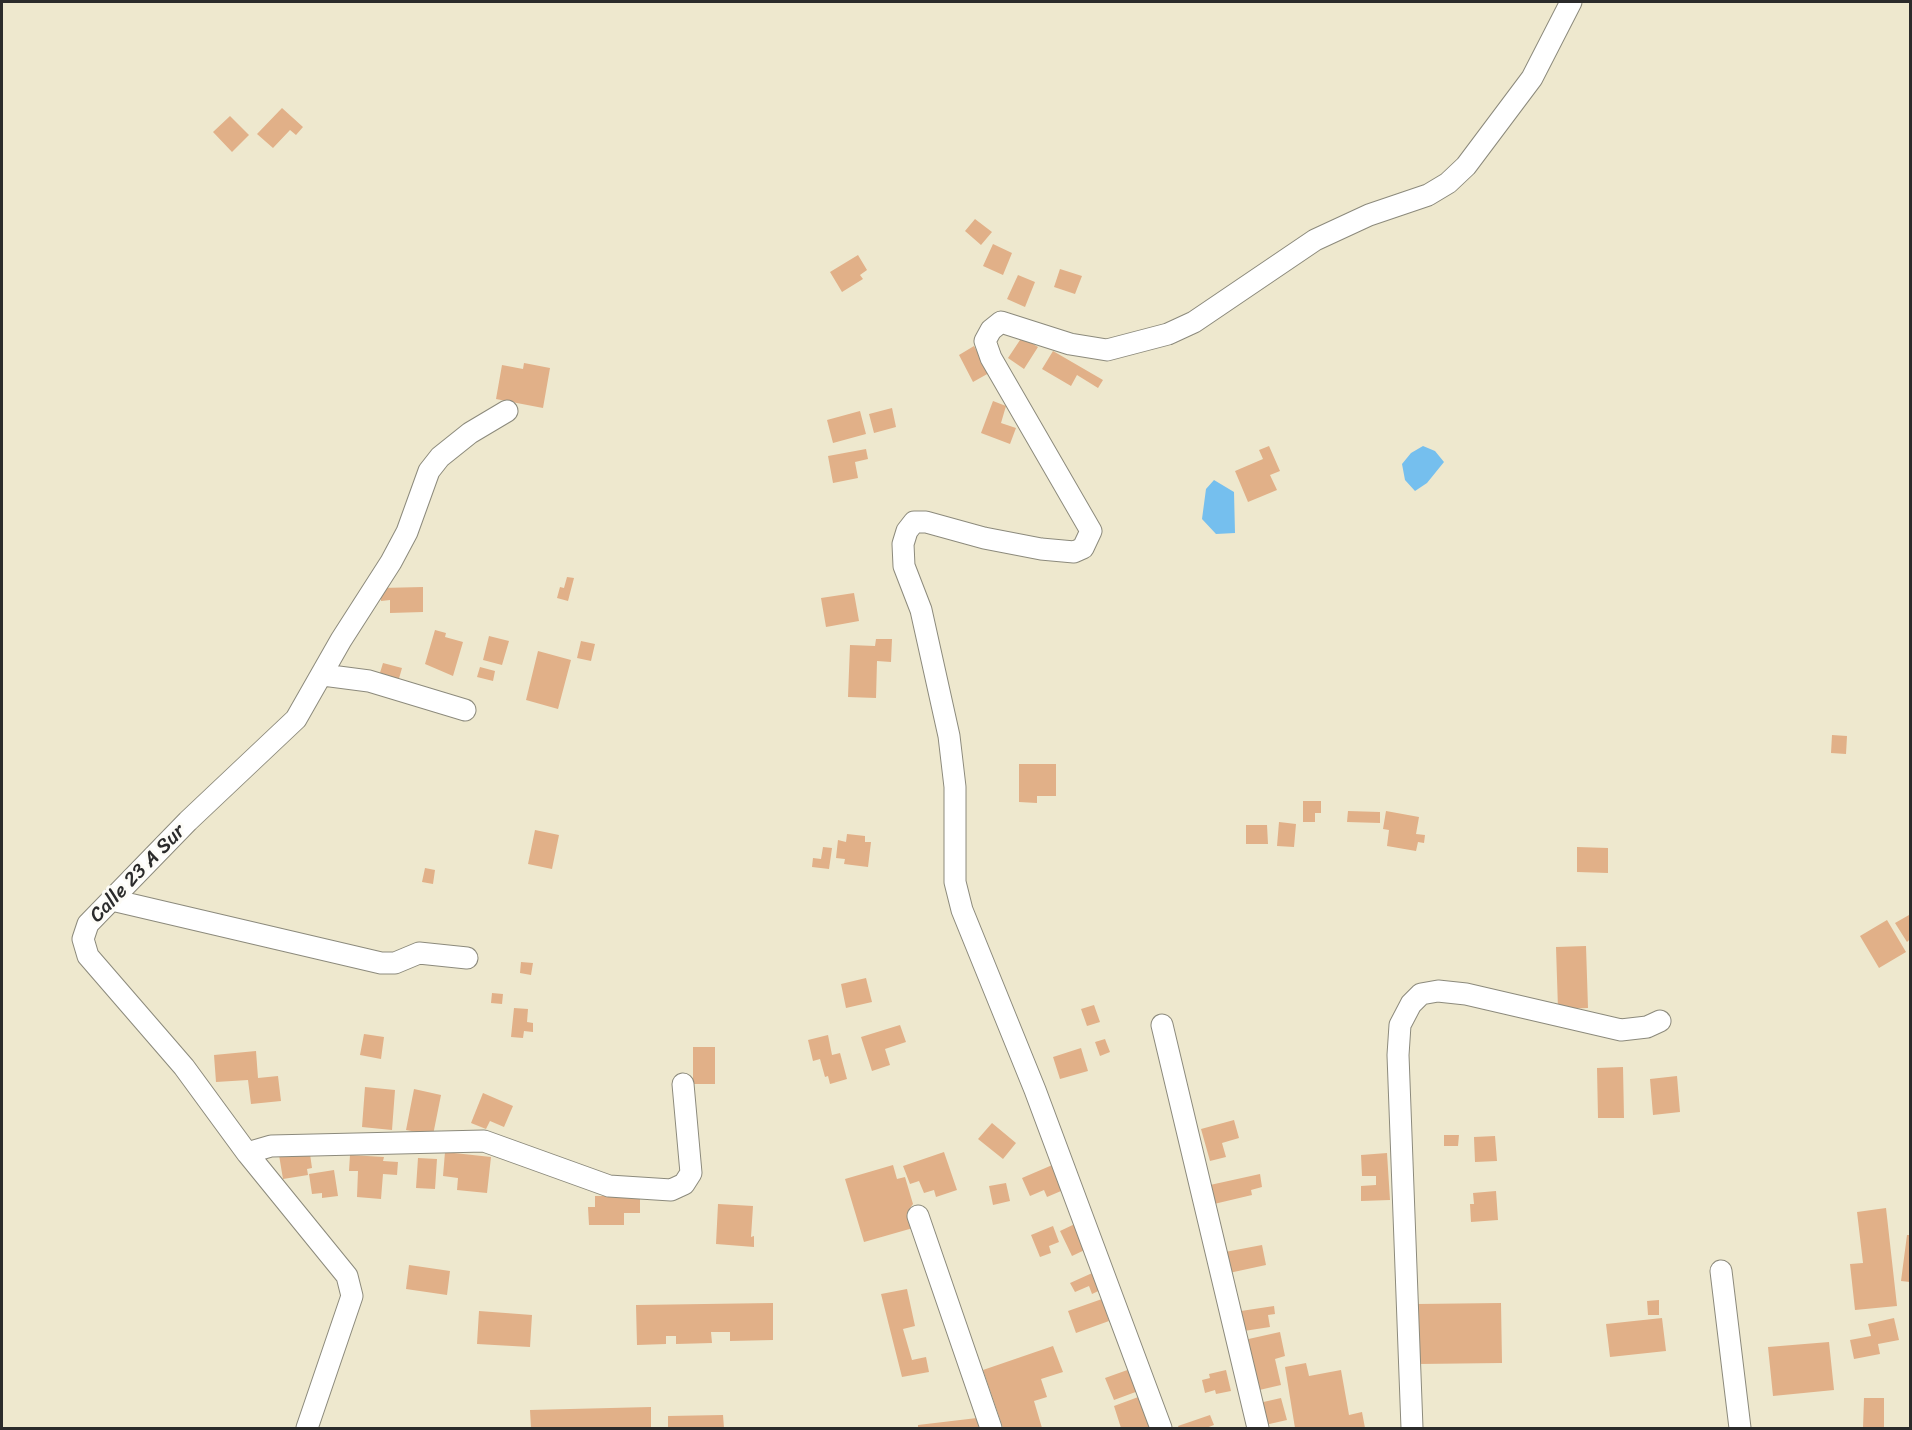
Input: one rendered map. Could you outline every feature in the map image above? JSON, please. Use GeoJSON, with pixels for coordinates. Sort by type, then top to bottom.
{"type":"FeatureCollection","features":[{"type":"Feature","properties":{"kind":"street"},"geometry":{"type":"LineString","coordinates":[[1161,1428],[1035,1090],[962,910],[955,882],[955,787],[949,736],[921,610],[904,566],[903,544],[907,531],[914,522],[926,522],[984,538],[1041,549],[1074,552],[1083,548],[1090,531],[991,358],[985,341],[991,330],[1001,322],[1070,344],[1107,350],[1167,334],[1194,322],[1315,240],[1369,215],[1428,195],[1448,183],[1466,166],[1532,78],[1571,2]]}},
{"type":"Feature","properties":{"kind":"street","name":"Calle 23 A Sur"},"geometry":{"type":"LineString","coordinates":[[307,1428],[352,1296],[347,1276],[247,1153],[184,1067],[88,956],[83,939],[88,924],[188,821],[284,733],[296,719],[365,600],[392,562],[407,532],[429,471],[440,457],[470,433],[507,411]]}},
{"type":"Feature","properties":{"kind":"street"},"geometry":{"type":"LineString","coordinates":[[322,675],[369,681],[465,710]]}},
{"type":"Feature","properties":{"kind":"street"},"geometry":{"type":"LineString","coordinates":[[112,900],[381,963],[395,963],[419,953],[467,958]]}},
{"type":"Feature","properties":{"kind":"street"},"geometry":{"type":"LineString","coordinates":[[1412,1428],[1398,1055],[1401,1025],[1407,1010],[1421,994],[1438,992],[1466,994],[1621,1030],[1647,1027],[1660,1021]]}},
{"type":"Feature","properties":{"kind":"street"},"geometry":{"type":"LineString","coordinates":[[1162,1025],[1258,1428]]}},
{"type":"Feature","properties":{"kind":"street"},"geometry":{"type":"LineString","coordinates":[[247,1153],[271,1146],[484,1141],[609,1186],[671,1190],[684,1184],[691,1173],[683,1084]]}},
{"type":"Feature","properties":{"kind":"street"},"geometry":{"type":"LineString","coordinates":[[918,1216],[991,1428]]}},
{"type":"Feature","properties":{"kind":"street"},"geometry":{"type":"LineString","coordinates":[[1721,1270],[1740,1428]]}},
{"type":"Feature","properties":{"kind":"water"},"geometry":{"type":"Polygon","coordinates":[[[1423,446],[1435,451],[1444,462],[1427,483],[1415,491],[1405,480],[1402,464],[1411,453],[1423,446]]]}},
{"type":"Feature","properties":{"kind":"water"},"geometry":{"type":"Polygon","coordinates":[[[1214,480],[1234,492],[1235,533],[1216,534],[1202,519],[1206,489],[1214,480]]]}},
{"type":"Feature","properties":{"kind":"building"},"geometry":{"type":"Polygon","coordinates":[[[282,108],[303,127],[296,135],[290,130],[273,148],[257,134],[282,108]]]}},
{"type":"Feature","properties":{"kind":"building"},"geometry":{"type":"Polygon","coordinates":[[[230,116],[249,135],[232,152],[213,132],[230,116]]]}},
{"type":"Feature","properties":{"kind":"building"},"geometry":{"type":"Polygon","coordinates":[[[975,219],[992,232],[981,245],[965,231],[975,219]]]}},
{"type":"Feature","properties":{"kind":"building"},"geometry":{"type":"Polygon","coordinates":[[[993,244],[1012,253],[1003,275],[983,266],[993,244]]]}},
{"type":"Feature","properties":{"kind":"building"},"geometry":{"type":"Polygon","coordinates":[[[858,255],[867,270],[860,275],[863,279],[842,292],[830,272],[858,255]]]}},
{"type":"Feature","properties":{"kind":"building"},"geometry":{"type":"Polygon","coordinates":[[[1060,269],[1082,276],[1075,294],[1054,287],[1060,269]]]}},
{"type":"Feature","properties":{"kind":"building"},"geometry":{"type":"Polygon","coordinates":[[[1018,275],[1035,282],[1025,307],[1007,299],[1018,275]]]}},
{"type":"Feature","properties":{"kind":"building"},"geometry":{"type":"Polygon","coordinates":[[[1022,337],[1038,347],[1024,369],[1008,358],[1022,337]]]}},
{"type":"Feature","properties":{"kind":"building"},"geometry":{"type":"Polygon","coordinates":[[[974,346],[989,373],[973,382],[959,355],[974,346]]]}},
{"type":"Feature","properties":{"kind":"building"},"geometry":{"type":"Polygon","coordinates":[[[1053,351],[1103,380],[1098,388],[1077,375],[1071,386],[1042,369],[1053,351]]]}},
{"type":"Feature","properties":{"kind":"building"},"geometry":{"type":"Polygon","coordinates":[[[524,363],[550,368],[543,408],[496,399],[502,365],[523,369],[524,363]]]}},
{"type":"Feature","properties":{"kind":"building"},"geometry":{"type":"Polygon","coordinates":[[[993,401],[1006,406],[1001,423],[1016,428],[1010,444],[981,433],[993,401]]]}},
{"type":"Feature","properties":{"kind":"building"},"geometry":{"type":"Polygon","coordinates":[[[892,408],[896,427],[874,433],[869,414],[892,408]]]}},
{"type":"Feature","properties":{"kind":"building"},"geometry":{"type":"Polygon","coordinates":[[[860,411],[866,434],[833,443],[827,420],[860,411]]]}},
{"type":"Feature","properties":{"kind":"building"},"geometry":{"type":"Polygon","coordinates":[[[1269,446],[1280,471],[1270,475],[1277,490],[1248,502],[1235,471],[1263,459],[1259,450],[1269,446]]]}},
{"type":"Feature","properties":{"kind":"building"},"geometry":{"type":"Polygon","coordinates":[[[866,449],[868,459],[855,462],[858,478],[833,483],[828,456],[866,449]]]}},
{"type":"Feature","properties":{"kind":"building"},"geometry":{"type":"Polygon","coordinates":[[[567,577],[574,578],[568,601],[557,598],[560,587],[564,588],[567,577]]]}},
{"type":"Feature","properties":{"kind":"building"},"geometry":{"type":"Polygon","coordinates":[[[423,587],[423,612],[390,613],[390,600],[381,601],[381,588],[423,587]]]}},
{"type":"Feature","properties":{"kind":"building"},"geometry":{"type":"Polygon","coordinates":[[[854,593],[859,621],[826,627],[821,598],[854,593]]]}},
{"type":"Feature","properties":{"kind":"building"},"geometry":{"type":"Polygon","coordinates":[[[435,630],[446,633],[445,637],[463,642],[453,676],[425,664],[435,630]]]}},
{"type":"Feature","properties":{"kind":"building"},"geometry":{"type":"Polygon","coordinates":[[[489,636],[509,641],[502,665],[483,660],[489,636]]]}},
{"type":"Feature","properties":{"kind":"building"},"geometry":{"type":"Polygon","coordinates":[[[876,639],[892,639],[891,662],[877,661],[876,698],[848,697],[850,645],[875,646],[876,639]]]}},
{"type":"Feature","properties":{"kind":"building"},"geometry":{"type":"Polygon","coordinates":[[[581,641],[595,644],[591,661],[577,658],[581,641]]]}},
{"type":"Feature","properties":{"kind":"building"},"geometry":{"type":"Polygon","coordinates":[[[538,651],[571,660],[558,709],[526,700],[538,651]]]}},
{"type":"Feature","properties":{"kind":"building"},"geometry":{"type":"Polygon","coordinates":[[[383,663],[402,668],[398,682],[379,676],[383,663]]]}},
{"type":"Feature","properties":{"kind":"building"},"geometry":{"type":"Polygon","coordinates":[[[480,667],[495,671],[493,681],[477,677],[480,667]]]}},
{"type":"Feature","properties":{"kind":"building"},"geometry":{"type":"Polygon","coordinates":[[[1832,735],[1847,736],[1846,754],[1831,753],[1832,735]]]}},
{"type":"Feature","properties":{"kind":"building"},"geometry":{"type":"Polygon","coordinates":[[[1019,764],[1056,764],[1056,796],[1037,796],[1037,803],[1019,802],[1019,764]]]}},
{"type":"Feature","properties":{"kind":"building"},"geometry":{"type":"Polygon","coordinates":[[[1303,801],[1321,801],[1321,813],[1315,813],[1315,822],[1303,822],[1303,801]]]}},
{"type":"Feature","properties":{"kind":"building"},"geometry":{"type":"Polygon","coordinates":[[[1348,811],[1380,812],[1380,823],[1347,822],[1348,811]]]}},
{"type":"Feature","properties":{"kind":"building"},"geometry":{"type":"Polygon","coordinates":[[[1386,811],[1419,817],[1416,834],[1425,835],[1424,843],[1418,842],[1416,851],[1387,846],[1389,830],[1383,829],[1386,811]]]}},
{"type":"Feature","properties":{"kind":"building"},"geometry":{"type":"Polygon","coordinates":[[[1279,822],[1296,824],[1294,847],[1277,846],[1279,822]]]}},
{"type":"Feature","properties":{"kind":"building"},"geometry":{"type":"Polygon","coordinates":[[[1246,825],[1267,825],[1268,844],[1246,844],[1246,825]]]}},
{"type":"Feature","properties":{"kind":"building"},"geometry":{"type":"Polygon","coordinates":[[[535,830],[559,835],[552,869],[528,864],[535,830]]]}},
{"type":"Feature","properties":{"kind":"building"},"geometry":{"type":"Polygon","coordinates":[[[847,834],[865,836],[865,842],[871,842],[868,867],[844,864],[845,859],[836,858],[838,840],[846,842],[847,834]]]}},
{"type":"Feature","properties":{"kind":"building"},"geometry":{"type":"Polygon","coordinates":[[[823,847],[832,848],[829,869],[812,867],[813,858],[821,859],[823,847]]]}},
{"type":"Feature","properties":{"kind":"building"},"geometry":{"type":"Polygon","coordinates":[[[1577,847],[1608,848],[1608,873],[1577,872],[1577,847]]]}},
{"type":"Feature","properties":{"kind":"building"},"geometry":{"type":"Polygon","coordinates":[[[425,868],[435,870],[433,884],[422,882],[425,868]]]}},
{"type":"Feature","properties":{"kind":"building"},"geometry":{"type":"Polygon","coordinates":[[[1909,915],[1910,939],[1907,942],[1895,923],[1909,915]]]}},
{"type":"Feature","properties":{"kind":"building"},"geometry":{"type":"Polygon","coordinates":[[[1887,920],[1906,952],[1879,968],[1860,936],[1887,920]]]}},
{"type":"Feature","properties":{"kind":"building"},"geometry":{"type":"Polygon","coordinates":[[[1586,946],[1588,1008],[1558,1009],[1556,947],[1586,946]]]}},
{"type":"Feature","properties":{"kind":"building"},"geometry":{"type":"Polygon","coordinates":[[[521,962],[533,963],[531,975],[520,973],[521,962]]]}},
{"type":"Feature","properties":{"kind":"building"},"geometry":{"type":"Polygon","coordinates":[[[866,978],[872,1002],[846,1008],[841,984],[866,978]]]}},
{"type":"Feature","properties":{"kind":"building"},"geometry":{"type":"Polygon","coordinates":[[[492,993],[503,994],[502,1004],[491,1003],[492,993]]]}},
{"type":"Feature","properties":{"kind":"building"},"geometry":{"type":"Polygon","coordinates":[[[1094,1005],[1100,1022],[1087,1026],[1081,1009],[1094,1005]]]}},
{"type":"Feature","properties":{"kind":"building"},"geometry":{"type":"Polygon","coordinates":[[[514,1008],[528,1009],[527,1022],[533,1023],[533,1032],[524,1031],[523,1038],[511,1037],[514,1008]]]}},
{"type":"Feature","properties":{"kind":"building"},"geometry":{"type":"Polygon","coordinates":[[[900,1025],[906,1042],[885,1049],[890,1065],[872,1071],[861,1037],[900,1025]]]}},
{"type":"Feature","properties":{"kind":"building"},"geometry":{"type":"Polygon","coordinates":[[[364,1034],[384,1037],[381,1059],[360,1055],[364,1034]]]}},
{"type":"Feature","properties":{"kind":"building"},"geometry":{"type":"Polygon","coordinates":[[[828,1035],[832,1055],[840,1053],[847,1079],[830,1084],[828,1076],[825,1077],[820,1059],[813,1061],[808,1040],[828,1035]]]}},
{"type":"Feature","properties":{"kind":"building"},"geometry":{"type":"Polygon","coordinates":[[[1105,1039],[1110,1052],[1100,1056],[1095,1042],[1105,1039]]]}},
{"type":"Feature","properties":{"kind":"building"},"geometry":{"type":"Polygon","coordinates":[[[693,1047],[715,1047],[715,1084],[693,1084],[693,1047]]]}},
{"type":"Feature","properties":{"kind":"building"},"geometry":{"type":"Polygon","coordinates":[[[1081,1048],[1088,1071],[1060,1079],[1053,1057],[1081,1048]]]}},
{"type":"Feature","properties":{"kind":"building"},"geometry":{"type":"Polygon","coordinates":[[[256,1051],[258,1078],[278,1076],[281,1101],[251,1104],[248,1080],[216,1082],[214,1055],[256,1051]]]}},
{"type":"Feature","properties":{"kind":"building"},"geometry":{"type":"Polygon","coordinates":[[[1623,1067],[1624,1118],[1598,1118],[1597,1068],[1623,1067]]]}},
{"type":"Feature","properties":{"kind":"building"},"geometry":{"type":"Polygon","coordinates":[[[1677,1076],[1680,1112],[1653,1115],[1650,1079],[1677,1076]]]}},
{"type":"Feature","properties":{"kind":"building"},"geometry":{"type":"Polygon","coordinates":[[[365,1087],[395,1090],[392,1130],[362,1127],[365,1087]]]}},
{"type":"Feature","properties":{"kind":"building"},"geometry":{"type":"Polygon","coordinates":[[[414,1089],[441,1095],[433,1135],[406,1130],[414,1089]]]}},
{"type":"Feature","properties":{"kind":"building"},"geometry":{"type":"Polygon","coordinates":[[[483,1093],[513,1106],[504,1127],[490,1121],[486,1129],[471,1123],[483,1093]]]}},
{"type":"Feature","properties":{"kind":"building"},"geometry":{"type":"Polygon","coordinates":[[[1234,1120],[1239,1138],[1222,1143],[1226,1157],[1210,1161],[1201,1129],[1234,1120]]]}},
{"type":"Feature","properties":{"kind":"building"},"geometry":{"type":"Polygon","coordinates":[[[992,1123],[1016,1143],[1003,1159],[978,1139],[992,1123]]]}},
{"type":"Feature","properties":{"kind":"building"},"geometry":{"type":"Polygon","coordinates":[[[1444,1135],[1459,1135],[1458,1146],[1444,1146],[1444,1135]]]}},
{"type":"Feature","properties":{"kind":"building"},"geometry":{"type":"Polygon","coordinates":[[[1495,1136],[1497,1161],[1475,1162],[1474,1137],[1495,1136]]]}},
{"type":"Feature","properties":{"kind":"building"},"geometry":{"type":"Polygon","coordinates":[[[445,1152],[491,1157],[487,1193],[457,1190],[458,1178],[443,1176],[445,1152]]]}},
{"type":"Feature","properties":{"kind":"building"},"geometry":{"type":"Polygon","coordinates":[[[944,1152],[957,1190],[936,1197],[934,1190],[924,1193],[919,1181],[910,1184],[903,1166],[944,1152]]]}},
{"type":"Feature","properties":{"kind":"building"},"geometry":{"type":"Polygon","coordinates":[[[1387,1153],[1390,1200],[1361,1201],[1361,1186],[1376,1185],[1376,1176],[1362,1176],[1361,1155],[1387,1153]]]}},
{"type":"Feature","properties":{"kind":"building"},"geometry":{"type":"Polygon","coordinates":[[[310,1154],[312,1168],[307,1169],[308,1175],[283,1179],[279,1155],[310,1154]]]}},
{"type":"Feature","properties":{"kind":"building"},"geometry":{"type":"Polygon","coordinates":[[[350,1155],[384,1157],[383,1161],[398,1162],[397,1175],[383,1174],[381,1199],[357,1197],[358,1171],[349,1171],[350,1155]]]}},
{"type":"Feature","properties":{"kind":"building"},"geometry":{"type":"Polygon","coordinates":[[[418,1158],[437,1159],[435,1189],[416,1188],[418,1158]]]}},
{"type":"Feature","properties":{"kind":"building"},"geometry":{"type":"Polygon","coordinates":[[[1057,1163],[1068,1188],[1047,1197],[1044,1190],[1030,1196],[1022,1178],[1057,1163]]]}},
{"type":"Feature","properties":{"kind":"building"},"geometry":{"type":"Polygon","coordinates":[[[893,1165],[897,1179],[905,1177],[913,1204],[908,1211],[913,1228],[864,1242],[845,1179],[893,1165]]]}},
{"type":"Feature","properties":{"kind":"building"},"geometry":{"type":"Polygon","coordinates":[[[334,1170],[338,1196],[322,1198],[322,1193],[312,1194],[309,1174],[334,1170]]]}},
{"type":"Feature","properties":{"kind":"building"},"geometry":{"type":"Polygon","coordinates":[[[1260,1174],[1262,1187],[1251,1190],[1252,1195],[1214,1204],[1210,1185],[1260,1174]]]}},
{"type":"Feature","properties":{"kind":"building"},"geometry":{"type":"Polygon","coordinates":[[[1006,1183],[1010,1201],[993,1205],[989,1186],[1006,1183]]]}},
{"type":"Feature","properties":{"kind":"building"},"geometry":{"type":"Polygon","coordinates":[[[1496,1191],[1498,1220],[1471,1222],[1470,1204],[1474,1204],[1473,1193],[1496,1191]]]}},
{"type":"Feature","properties":{"kind":"building"},"geometry":{"type":"Polygon","coordinates":[[[595,1196],[640,1196],[640,1213],[624,1213],[624,1225],[589,1225],[588,1207],[595,1207],[595,1196]]]}},
{"type":"Feature","properties":{"kind":"building"},"geometry":{"type":"Polygon","coordinates":[[[718,1204],[753,1206],[751,1237],[754,1236],[754,1247],[716,1244],[718,1204]]]}},
{"type":"Feature","properties":{"kind":"building"},"geometry":{"type":"Polygon","coordinates":[[[1886,1208],[1897,1306],[1855,1310],[1850,1264],[1863,1263],[1857,1212],[1886,1208]]]}},
{"type":"Feature","properties":{"kind":"building"},"geometry":{"type":"Polygon","coordinates":[[[1079,1222],[1091,1247],[1072,1256],[1060,1231],[1079,1222]]]}},
{"type":"Feature","properties":{"kind":"building"},"geometry":{"type":"Polygon","coordinates":[[[1053,1226],[1059,1242],[1049,1246],[1051,1253],[1040,1257],[1031,1235],[1053,1226]]]}},
{"type":"Feature","properties":{"kind":"building"},"geometry":{"type":"Polygon","coordinates":[[[1907,1235],[1910,1235],[1910,1282],[1901,1281],[1907,1235]]]}},
{"type":"Feature","properties":{"kind":"building"},"geometry":{"type":"Polygon","coordinates":[[[1262,1245],[1266,1265],[1229,1273],[1225,1252],[1262,1245]]]}},
{"type":"Feature","properties":{"kind":"building"},"geometry":{"type":"Polygon","coordinates":[[[409,1265],[450,1271],[447,1295],[406,1289],[409,1265]]]}},
{"type":"Feature","properties":{"kind":"building"},"geometry":{"type":"Polygon","coordinates":[[[1099,1270],[1107,1287],[1092,1294],[1089,1286],[1075,1292],[1070,1283],[1099,1270]]]}},
{"type":"Feature","properties":{"kind":"building"},"geometry":{"type":"Polygon","coordinates":[[[907,1289],[915,1326],[903,1329],[912,1360],[926,1357],[929,1372],[902,1377],[881,1294],[907,1289]]]}},
{"type":"Feature","properties":{"kind":"building"},"geometry":{"type":"Polygon","coordinates":[[[1102,1299],[1109,1321],[1076,1333],[1068,1311],[1102,1299]]]}},
{"type":"Feature","properties":{"kind":"building"},"geometry":{"type":"Polygon","coordinates":[[[1659,1300],[1659,1315],[1648,1315],[1647,1301],[1659,1300]]]}},
{"type":"Feature","properties":{"kind":"building"},"geometry":{"type":"Polygon","coordinates":[[[773,1303],[773,1340],[730,1341],[730,1332],[711,1332],[712,1343],[676,1344],[676,1336],[666,1336],[666,1344],[637,1345],[636,1305],[773,1303]]]}},
{"type":"Feature","properties":{"kind":"building"},"geometry":{"type":"Polygon","coordinates":[[[1501,1303],[1502,1363],[1418,1364],[1417,1304],[1501,1303]]]}},
{"type":"Feature","properties":{"kind":"building"},"geometry":{"type":"Polygon","coordinates":[[[1274,1306],[1275,1314],[1268,1315],[1270,1327],[1244,1331],[1241,1311],[1274,1306]]]}},
{"type":"Feature","properties":{"kind":"building"},"geometry":{"type":"Polygon","coordinates":[[[479,1311],[532,1315],[530,1347],[477,1344],[479,1311]]]}},
{"type":"Feature","properties":{"kind":"building"},"geometry":{"type":"Polygon","coordinates":[[[1662,1318],[1666,1351],[1610,1357],[1606,1324],[1662,1318]]]}},
{"type":"Feature","properties":{"kind":"building"},"geometry":{"type":"Polygon","coordinates":[[[1894,1318],[1899,1340],[1878,1344],[1880,1354],[1854,1359],[1850,1340],[1871,1336],[1868,1324],[1894,1318]]]}},
{"type":"Feature","properties":{"kind":"building"},"geometry":{"type":"Polygon","coordinates":[[[1280,1332],[1285,1356],[1275,1359],[1281,1385],[1255,1391],[1244,1340],[1280,1332]]]}},
{"type":"Feature","properties":{"kind":"building"},"geometry":{"type":"Polygon","coordinates":[[[1829,1342],[1834,1390],[1773,1396],[1768,1347],[1829,1342]]]}},
{"type":"Feature","properties":{"kind":"building"},"geometry":{"type":"Polygon","coordinates":[[[1053,1346],[1063,1372],[1041,1379],[1047,1397],[1034,1401],[1042,1428],[1003,1428],[983,1370],[1053,1346]]]}},
{"type":"Feature","properties":{"kind":"building"},"geometry":{"type":"Polygon","coordinates":[[[1306,1363],[1309,1376],[1341,1370],[1349,1415],[1362,1412],[1365,1428],[1295,1428],[1285,1367],[1306,1363]]]}},
{"type":"Feature","properties":{"kind":"building"},"geometry":{"type":"Polygon","coordinates":[[[1133,1368],[1141,1390],[1114,1400],[1105,1378],[1133,1368]]]}},
{"type":"Feature","properties":{"kind":"building"},"geometry":{"type":"Polygon","coordinates":[[[1226,1370],[1231,1391],[1216,1394],[1215,1390],[1205,1393],[1202,1380],[1210,1378],[1209,1374],[1226,1370]]]}},
{"type":"Feature","properties":{"kind":"building"},"geometry":{"type":"Polygon","coordinates":[[[1141,1396],[1154,1428],[1121,1428],[1114,1406],[1141,1396]]]}},
{"type":"Feature","properties":{"kind":"building"},"geometry":{"type":"Polygon","coordinates":[[[1281,1398],[1287,1420],[1265,1425],[1259,1403],[1281,1398]]]}},
{"type":"Feature","properties":{"kind":"building"},"geometry":{"type":"Polygon","coordinates":[[[1864,1398],[1884,1398],[1884,1428],[1863,1428],[1864,1398]]]}},
{"type":"Feature","properties":{"kind":"building"},"geometry":{"type":"Polygon","coordinates":[[[651,1407],[651,1428],[531,1428],[530,1410],[651,1407]]]}},
{"type":"Feature","properties":{"kind":"building"},"geometry":{"type":"Polygon","coordinates":[[[723,1415],[724,1428],[668,1428],[668,1416],[723,1415]]]}},
{"type":"Feature","properties":{"kind":"building"},"geometry":{"type":"Polygon","coordinates":[[[1210,1415],[1214,1425],[1206,1428],[1179,1428],[1178,1426],[1210,1415]]]}},
{"type":"Feature","properties":{"kind":"building"},"geometry":{"type":"Polygon","coordinates":[[[977,1418],[979,1428],[918,1428],[918,1425],[977,1418]]]}}]}
